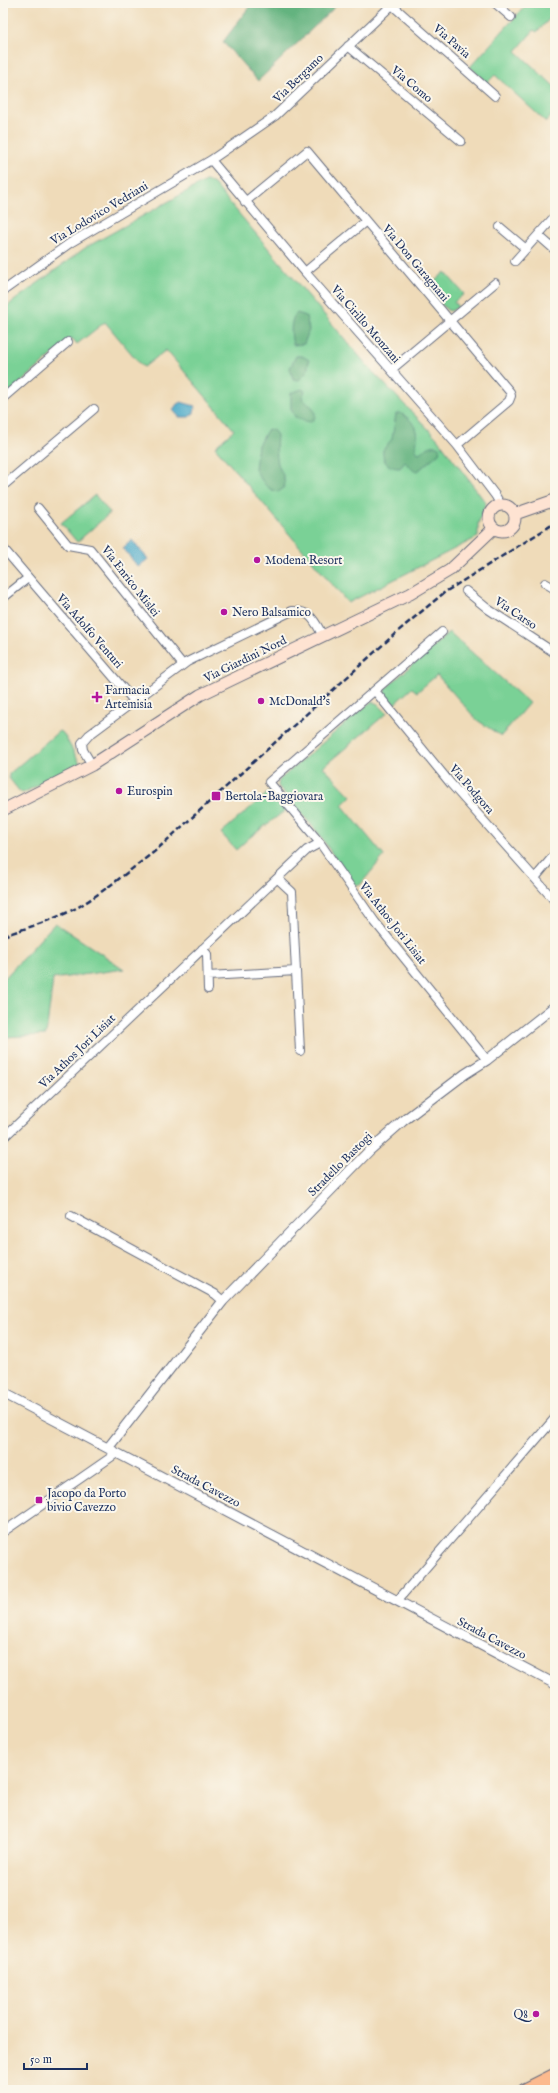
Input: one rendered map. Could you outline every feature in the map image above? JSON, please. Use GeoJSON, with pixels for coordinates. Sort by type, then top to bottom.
{"type":"FeatureCollection","features":[{"type":"Feature","properties":{"kind":"highway"},"geometry":{"type":"LineString","coordinates":[[525,2090],[555,2075]]}},
{"type":"Feature","properties":{"kind":"highway"},"geometry":{"type":"LineString","coordinates":[[551,2090],[555,2088]]}},
{"type":"Feature","properties":{"kind":"main road"},"geometry":{"type":"LineString","coordinates":[[515,514],[555,500]]}},
{"type":"Feature","properties":{"kind":"main road"},"geometry":{"type":"LineString","coordinates":[[501,505],[509,507],[515,514],[515,521],[512,527],[505,531],[494,528],[492,525],[490,517],[493,509],[501,505]]}},
{"type":"Feature","properties":{"kind":"main road","name":"Via Giardini Nord"},"geometry":{"type":"LineString","coordinates":[[3,810],[92,765],[200,695],[410,594],[450,570],[494,528]]}},
{"type":"Feature","properties":{"kind":"street"},"geometry":{"type":"LineString","coordinates":[[495,3],[511,17]]}},
{"type":"Feature","properties":{"kind":"street","name":"Via Bergamo"},"geometry":{"type":"LineString","coordinates":[[211,160],[275,116],[393,4]]}},
{"type":"Feature","properties":{"kind":"street","name":"Via Pavia"},"geometry":{"type":"LineString","coordinates":[[393,4],[495,96]]}},
{"type":"Feature","properties":{"kind":"street","name":"Via Como"},"geometry":{"type":"LineString","coordinates":[[348,46],[461,140]]}},
{"type":"Feature","properties":{"kind":"street","name":"Via Don Garagnani"},"geometry":{"type":"LineString","coordinates":[[245,202],[307,151],[510,392],[511,396],[509,402],[457,445]]}},
{"type":"Feature","properties":{"kind":"street","name":"Via Cirillo Monzani"},"geometry":{"type":"LineString","coordinates":[[211,160],[305,272],[457,445],[501,505]]}},
{"type":"Feature","properties":{"kind":"street","name":"Via Lodovico Vedriani"},"geometry":{"type":"LineString","coordinates":[[3,291],[70,243],[211,160]]}},
{"type":"Feature","properties":{"kind":"street"},"geometry":{"type":"LineString","coordinates":[[515,261],[555,216]]}},
{"type":"Feature","properties":{"kind":"street"},"geometry":{"type":"LineString","coordinates":[[305,272],[366,221]]}},
{"type":"Feature","properties":{"kind":"street"},"geometry":{"type":"LineString","coordinates":[[500,227],[526,249]]}},
{"type":"Feature","properties":{"kind":"street"},"geometry":{"type":"LineString","coordinates":[[538,236],[555,250]]}},
{"type":"Feature","properties":{"kind":"street"},"geometry":{"type":"LineString","coordinates":[[391,370],[495,283]]}},
{"type":"Feature","properties":{"kind":"street"},"geometry":{"type":"LineString","coordinates":[[3,398],[68,342]]}},
{"type":"Feature","properties":{"kind":"street"},"geometry":{"type":"LineString","coordinates":[[3,486],[94,409]]}},
{"type":"Feature","properties":{"kind":"street","name":"Via Enrico Mislei"},"geometry":{"type":"LineString","coordinates":[[38,508],[68,545],[90,549],[183,665]]}},
{"type":"Feature","properties":{"kind":"street","name":"Via Adolfo Venturi"},"geometry":{"type":"LineString","coordinates":[[3,548],[134,701]]}},
{"type":"Feature","properties":{"kind":"street"},"geometry":{"type":"LineString","coordinates":[[3,598],[28,578]]}},
{"type":"Feature","properties":{"kind":"street"},"geometry":{"type":"LineString","coordinates":[[545,583],[555,589]]}},
{"type":"Feature","properties":{"kind":"street","name":"Via Carso"},"geometry":{"type":"LineString","coordinates":[[466,591],[488,609],[555,654]]}},
{"type":"Feature","properties":{"kind":"street"},"geometry":{"type":"LineString","coordinates":[[92,765],[83,750],[82,743],[89,735],[183,665],[292,611],[299,610],[311,615],[323,636]]}},
{"type":"Feature","properties":{"kind":"street"},"geometry":{"type":"LineString","coordinates":[[320,843],[269,782],[442,632]]}},
{"type":"Feature","properties":{"kind":"street","name":"Via Podgora"},"geometry":{"type":"LineString","coordinates":[[374,691],[451,784],[555,901]]}},
{"type":"Feature","properties":{"kind":"street","name":"Via Athos Jori Lisiat"},"geometry":{"type":"LineString","coordinates":[[3,1138],[307,850],[320,843],[375,922],[487,1060]]}},
{"type":"Feature","properties":{"kind":"street"},"geometry":{"type":"LineString","coordinates":[[535,878],[555,854]]}},
{"type":"Feature","properties":{"kind":"street"},"geometry":{"type":"LineString","coordinates":[[278,879],[292,892],[300,1052]]}},
{"type":"Feature","properties":{"kind":"street"},"geometry":{"type":"LineString","coordinates":[[202,949],[207,954],[208,989]]}},
{"type":"Feature","properties":{"kind":"street"},"geometry":{"type":"LineString","coordinates":[[208,976],[296,971]]}},
{"type":"Feature","properties":{"kind":"street","name":"Stradello Bastogi"},"geometry":{"type":"LineString","coordinates":[[108,1448],[224,1301],[370,1150],[403,1121],[465,1074],[487,1060],[555,1006]]}},
{"type":"Feature","properties":{"kind":"street"},"geometry":{"type":"LineString","coordinates":[[71,1216],[215,1294],[224,1301]]}},
{"type":"Feature","properties":{"kind":"street","name":"Strada Cavezzo"},"geometry":{"type":"LineString","coordinates":[[3,1393],[555,1684]]}},
{"type":"Feature","properties":{"kind":"street"},"geometry":{"type":"LineString","coordinates":[[397,1601],[555,1418]]}},
{"type":"Feature","properties":{"kind":"street"},"geometry":{"type":"LineString","coordinates":[[3,1532],[117,1453]]}},
{"type":"Feature","properties":{"kind":"green space"},"geometry":{"type":"Polygon","coordinates":[[[252,3],[339,3],[258,81],[223,42],[252,3]]]}},
{"type":"Feature","properties":{"kind":"green space"},"geometry":{"type":"Polygon","coordinates":[[[528,3],[548,3],[555,9],[555,13],[537,32],[534,30],[516,51],[555,87],[555,112],[546,122],[495,75],[487,83],[470,67],[528,3]]]}},
{"type":"Feature","properties":{"kind":"green space"},"geometry":{"type":"Polygon","coordinates":[[[207,180],[214,184],[371,370],[437,438],[486,503],[478,524],[478,537],[348,603],[215,447],[234,430],[166,350],[144,367],[105,322],[77,344],[72,338],[3,398],[3,309],[85,248],[207,180]]]}},
{"type":"Feature","properties":{"kind":"green space"},"geometry":{"type":"Polygon","coordinates":[[[445,272],[464,294],[454,302],[458,307],[451,311],[447,310],[427,288],[445,272]]]}},
{"type":"Feature","properties":{"kind":"green space"},"geometry":{"type":"Polygon","coordinates":[[[297,313],[306,316],[309,330],[304,344],[293,345],[291,333],[292,323],[294,316],[297,313]]]}},
{"type":"Feature","properties":{"kind":"green space"},"geometry":{"type":"Polygon","coordinates":[[[296,356],[302,356],[309,360],[307,372],[299,380],[293,379],[290,368],[296,356]]]}},
{"type":"Feature","properties":{"kind":"green space"},"geometry":{"type":"Polygon","coordinates":[[[302,389],[305,391],[302,398],[313,408],[315,413],[315,417],[311,422],[295,417],[291,409],[291,393],[302,389]]]}},
{"type":"Feature","properties":{"kind":"green space"},"geometry":{"type":"Polygon","coordinates":[[[400,413],[409,419],[415,428],[417,438],[415,449],[417,452],[419,453],[432,446],[437,446],[440,448],[439,453],[418,471],[414,471],[405,462],[400,468],[392,467],[387,464],[384,458],[383,450],[392,439],[396,414],[400,413]]]}},
{"type":"Feature","properties":{"kind":"green space"},"geometry":{"type":"Polygon","coordinates":[[[268,429],[273,430],[277,435],[277,460],[284,481],[284,488],[278,492],[267,486],[255,469],[258,445],[268,429]]]}},
{"type":"Feature","properties":{"kind":"green space"},"geometry":{"type":"Polygon","coordinates":[[[95,495],[110,513],[77,542],[61,523],[95,495]]]}},
{"type":"Feature","properties":{"kind":"green space"},"geometry":{"type":"Polygon","coordinates":[[[449,632],[529,703],[501,736],[477,720],[437,675],[417,692],[412,688],[393,705],[385,696],[385,689],[449,632]]]}},
{"type":"Feature","properties":{"kind":"green space"},"geometry":{"type":"Polygon","coordinates":[[[373,702],[378,704],[387,713],[323,767],[351,796],[342,805],[384,856],[360,885],[352,884],[319,834],[278,786],[279,780],[368,704],[373,702]]]}},
{"type":"Feature","properties":{"kind":"green space"},"geometry":{"type":"Polygon","coordinates":[[[59,731],[63,733],[80,763],[23,793],[20,792],[9,778],[9,774],[59,731]]]}},
{"type":"Feature","properties":{"kind":"green space"},"geometry":{"type":"Polygon","coordinates":[[[270,791],[286,810],[249,838],[236,850],[221,833],[270,791]]]}},
{"type":"Feature","properties":{"kind":"green space"},"geometry":{"type":"Polygon","coordinates":[[[55,923],[124,969],[53,979],[46,1035],[3,1037],[3,980],[55,923]]]}},
{"type":"Feature","properties":{"kind":"water"},"geometry":{"type":"Polygon","coordinates":[[[181,402],[195,406],[194,413],[189,417],[179,417],[173,410],[177,404],[181,402]]]}},
{"type":"Feature","properties":{"kind":"water"},"geometry":{"type":"Polygon","coordinates":[[[132,540],[148,559],[138,567],[123,548],[132,540]]]}},
{"type":"Feature","properties":{"kind":"railway"},"geometry":{"type":"LineString","coordinates":[[3,936],[71,911],[90,900],[118,880],[154,852],[397,632],[445,592],[555,523]]}},
{"type":"Feature","properties":{"kind":"place","name":"Modena Resort"},"geometry":{"type":"Point","coordinates":[257,560]}},
{"type":"Feature","properties":{"kind":"place","name":"Nero Balsamico"},"geometry":{"type":"Point","coordinates":[224,612]}},
{"type":"Feature","properties":{"kind":"place","name":"Farmacia Artemisia"},"geometry":{"type":"Point","coordinates":[97,697]}},
{"type":"Feature","properties":{"kind":"place","name":"McDonald's"},"geometry":{"type":"Point","coordinates":[261,701]}},
{"type":"Feature","properties":{"kind":"place","name":"Eurospin"},"geometry":{"type":"Point","coordinates":[119,791]}},
{"type":"Feature","properties":{"kind":"place","name":"Bertola-Baggiovara"},"geometry":{"type":"Point","coordinates":[216,796]}},
{"type":"Feature","properties":{"kind":"place","name":"Jacopo da Porto bivio Cavezzo"},"geometry":{"type":"Point","coordinates":[39,1500]}},
{"type":"Feature","properties":{"kind":"place","name":"Q8"},"geometry":{"type":"Point","coordinates":[536,2014]}}]}
